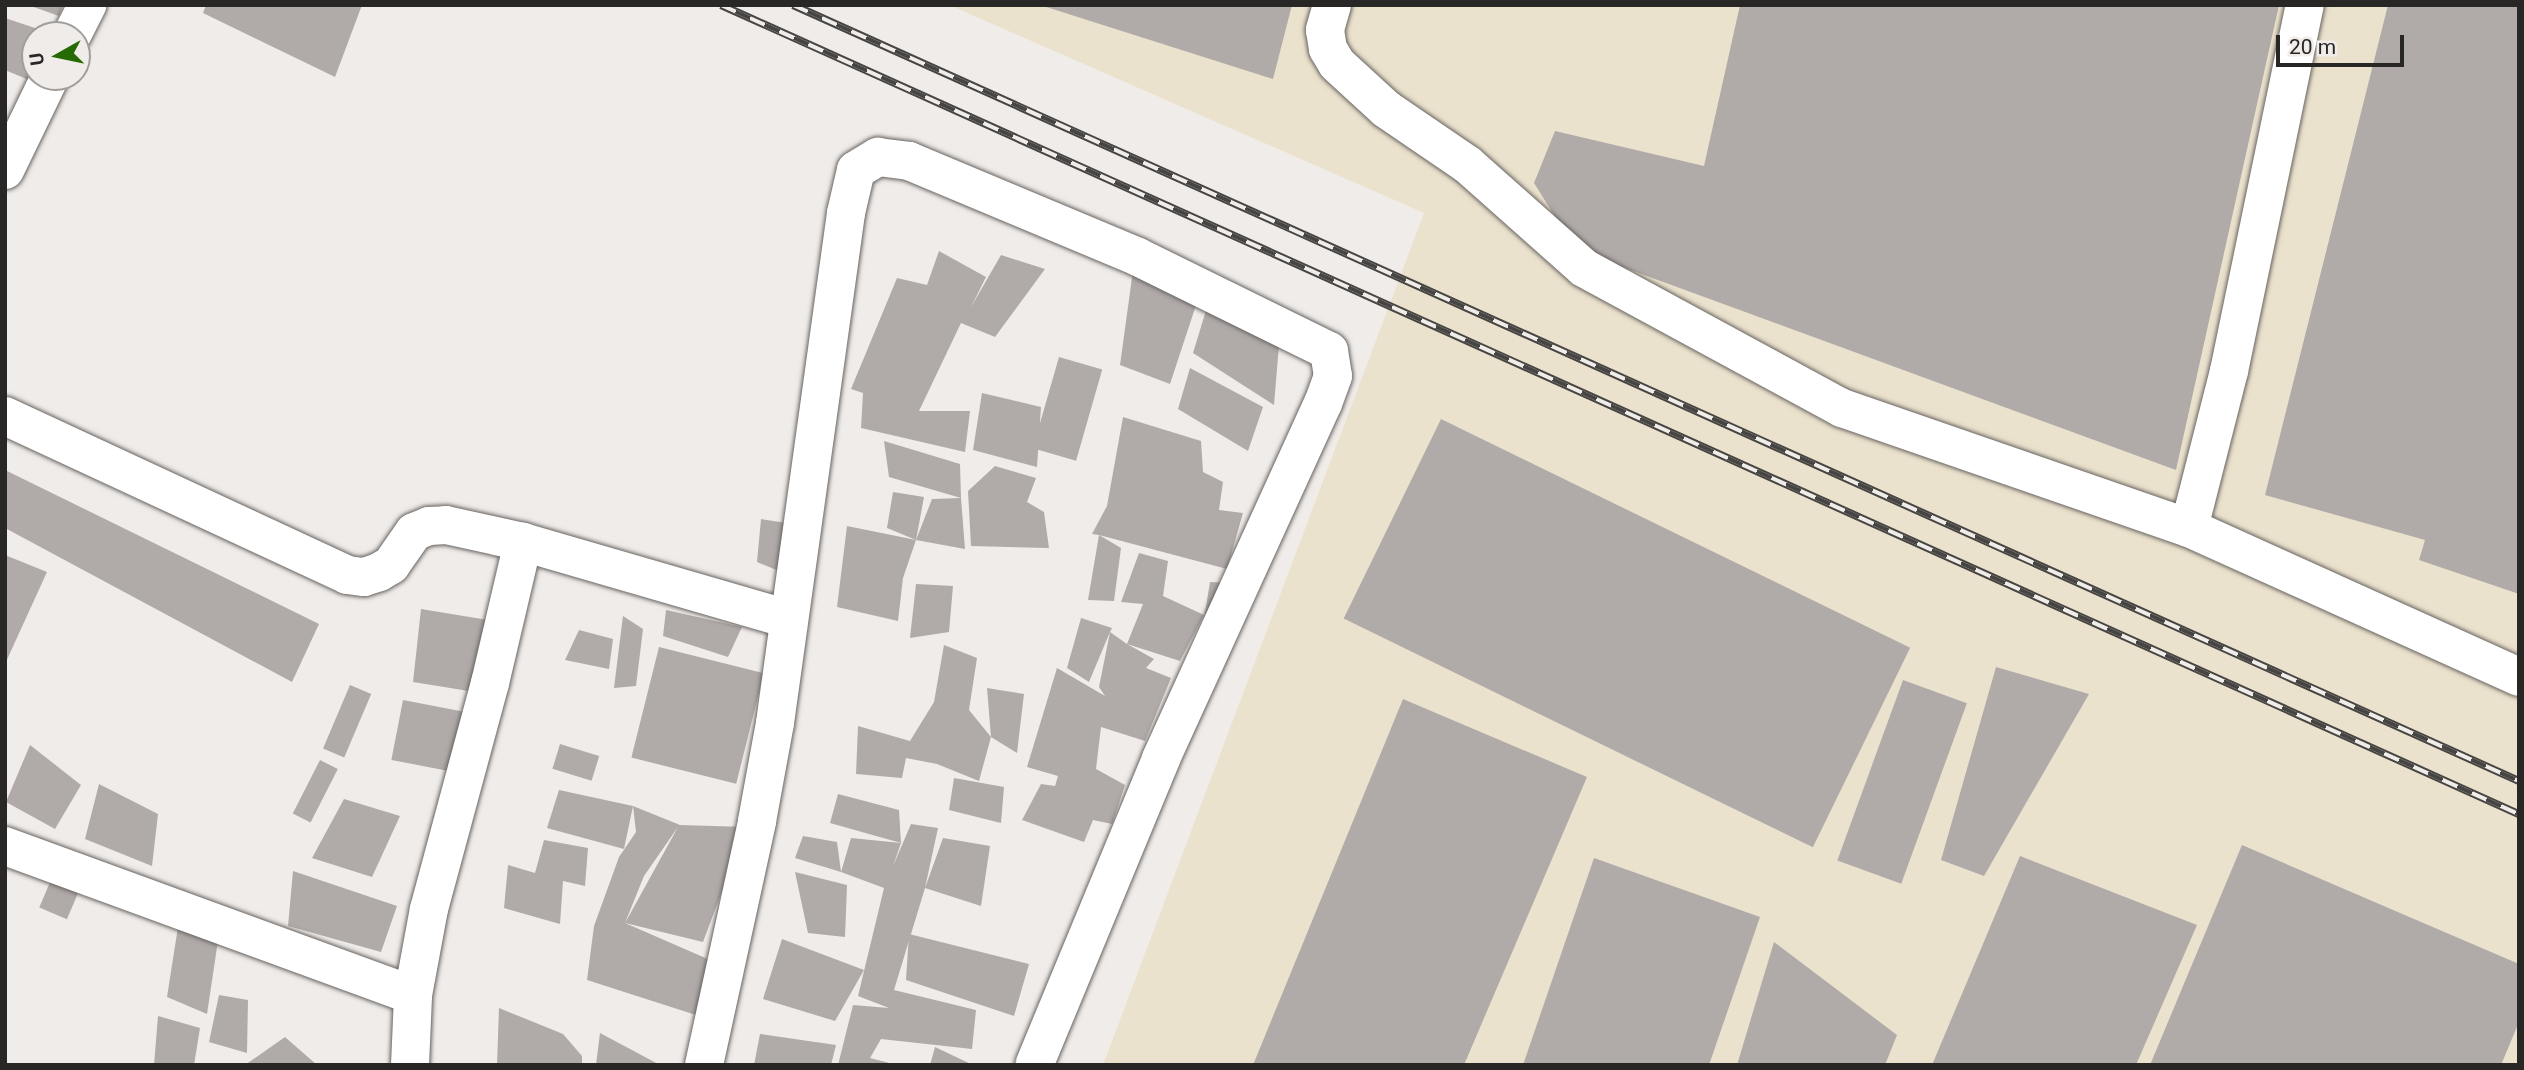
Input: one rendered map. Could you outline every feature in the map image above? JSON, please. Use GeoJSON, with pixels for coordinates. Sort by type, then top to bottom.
{"type":"FeatureCollection","features":[{"type":"Feature","properties":{"kind":"street"},"geometry":{"type":"LineString","coordinates":[[79,21],[87,5]]}},
{"type":"Feature","properties":{"kind":"street"},"geometry":{"type":"LineString","coordinates":[[1332,5],[1325,30],[1328,49],[1337,64],[1386,109],[1468,166],[1584,268],[1842,408],[2189,528],[2519,677]]}},
{"type":"Feature","properties":{"kind":"street"},"geometry":{"type":"LineString","coordinates":[[2189,528],[2229,371],[2305,5]]}},
{"type":"Feature","properties":{"kind":"street"},"geometry":{"type":"LineString","coordinates":[[5,170],[43,91]]}},
{"type":"Feature","properties":{"kind":"street"},"geometry":{"type":"LineString","coordinates":[[704,1065],[757,821],[775,723],[846,213],[856,170],[878,157],[909,161],[1138,257],[1328,352],[1333,376],[1161,759],[1034,1065]]}},
{"type":"Feature","properties":{"kind":"street"},"geometry":{"type":"LineString","coordinates":[[5,416],[347,575],[364,577],[379,572],[391,565],[414,532],[429,526],[446,525],[523,542],[788,619]]}},
{"type":"Feature","properties":{"kind":"street"},"geometry":{"type":"LineString","coordinates":[[410,1065],[413,995],[429,909],[486,696],[523,542]]}},
{"type":"Feature","properties":{"kind":"street"},"geometry":{"type":"LineString","coordinates":[[5,846],[413,995]]}},
{"type":"Feature","properties":{"kind":"shaded area"},"geometry":{"type":"Polygon","coordinates":[[[949,5],[2519,5],[2519,1065],[1103,1065],[1424,213],[949,5]]]}},
{"type":"Feature","properties":{"kind":"building"},"geometry":{"type":"Polygon","coordinates":[[[28,5],[63,5],[59,16],[28,5]]]}},
{"type":"Feature","properties":{"kind":"building"},"geometry":{"type":"Polygon","coordinates":[[[206,5],[362,5],[335,77],[203,13],[206,5]]]}},
{"type":"Feature","properties":{"kind":"building"},"geometry":{"type":"Polygon","coordinates":[[[1040,5],[1292,5],[1273,79],[1040,5]]]}},
{"type":"Feature","properties":{"kind":"building"},"geometry":{"type":"Polygon","coordinates":[[[1740,5],[2279,5],[2176,470],[1576,250],[1534,183],[1555,131],[1704,166],[1740,5]]]}},
{"type":"Feature","properties":{"kind":"building"},"geometry":{"type":"Polygon","coordinates":[[[2388,5],[2519,5],[2519,594],[2419,560],[2425,540],[2265,495],[2388,5]]]}},
{"type":"Feature","properties":{"kind":"building"},"geometry":{"type":"Polygon","coordinates":[[[5,18],[21,23],[21,77],[5,70],[5,18]]]}},
{"type":"Feature","properties":{"kind":"building"},"geometry":{"type":"Polygon","coordinates":[[[939,251],[986,277],[971,307],[1001,255],[1045,269],[995,337],[961,323],[919,411],[970,411],[965,452],[861,428],[863,393],[851,389],[897,278],[927,285],[939,251]]]}},
{"type":"Feature","properties":{"kind":"building"},"geometry":{"type":"Polygon","coordinates":[[[1134,263],[1199,296],[1170,384],[1120,365],[1134,263]]]}},
{"type":"Feature","properties":{"kind":"building"},"geometry":{"type":"Polygon","coordinates":[[[1207,307],[1279,345],[1274,405],[1193,353],[1207,307]]]}},
{"type":"Feature","properties":{"kind":"building"},"geometry":{"type":"Polygon","coordinates":[[[1059,357],[1102,369],[1076,461],[1033,448],[1059,357]]]}},
{"type":"Feature","properties":{"kind":"building"},"geometry":{"type":"Polygon","coordinates":[[[1190,368],[1263,407],[1248,451],[1178,409],[1190,368]]]}},
{"type":"Feature","properties":{"kind":"building"},"geometry":{"type":"Polygon","coordinates":[[[982,393],[1041,407],[1037,467],[973,450],[982,393]]]}},
{"type":"Feature","properties":{"kind":"building"},"geometry":{"type":"Polygon","coordinates":[[[1123,417],[1201,441],[1203,472],[1223,482],[1219,510],[1243,513],[1227,569],[1092,534],[1107,506],[1123,417]]]}},
{"type":"Feature","properties":{"kind":"building"},"geometry":{"type":"Polygon","coordinates":[[[1441,419],[1910,648],[1813,847],[1344,619],[1441,419]]]}},
{"type":"Feature","properties":{"kind":"building"},"geometry":{"type":"Polygon","coordinates":[[[884,441],[960,464],[961,498],[889,477],[884,441]]]}},
{"type":"Feature","properties":{"kind":"building"},"geometry":{"type":"Polygon","coordinates":[[[995,466],[1036,478],[1027,502],[1044,512],[1049,548],[971,546],[968,491],[995,466]]]}},
{"type":"Feature","properties":{"kind":"building"},"geometry":{"type":"Polygon","coordinates":[[[5,470],[319,624],[292,682],[5,528],[5,470]]]}},
{"type":"Feature","properties":{"kind":"building"},"geometry":{"type":"Polygon","coordinates":[[[893,492],[924,497],[916,540],[887,528],[893,492]]]}},
{"type":"Feature","properties":{"kind":"building"},"geometry":{"type":"Polygon","coordinates":[[[961,498],[965,549],[916,540],[932,499],[961,498]]]}},
{"type":"Feature","properties":{"kind":"building"},"geometry":{"type":"Polygon","coordinates":[[[761,519],[793,524],[786,574],[757,562],[761,519]]]}},
{"type":"Feature","properties":{"kind":"building"},"geometry":{"type":"Polygon","coordinates":[[[847,526],[916,540],[903,578],[898,621],[837,607],[847,526]]]}},
{"type":"Feature","properties":{"kind":"building"},"geometry":{"type":"Polygon","coordinates":[[[1099,535],[1121,548],[1114,601],[1088,600],[1099,535]]]}},
{"type":"Feature","properties":{"kind":"building"},"geometry":{"type":"Polygon","coordinates":[[[1139,553],[1168,561],[1163,596],[1204,615],[1180,661],[1127,644],[1143,604],[1121,602],[1139,553]]]}},
{"type":"Feature","properties":{"kind":"building"},"geometry":{"type":"Polygon","coordinates":[[[5,555],[47,572],[5,664],[5,555]]]}},
{"type":"Feature","properties":{"kind":"building"},"geometry":{"type":"Polygon","coordinates":[[[1210,582],[1231,583],[1202,631],[1210,582]]]}},
{"type":"Feature","properties":{"kind":"building"},"geometry":{"type":"Polygon","coordinates":[[[916,584],[953,586],[949,632],[910,638],[916,584]]]}},
{"type":"Feature","properties":{"kind":"building"},"geometry":{"type":"Polygon","coordinates":[[[421,609],[494,621],[475,692],[413,682],[421,609]]]}},
{"type":"Feature","properties":{"kind":"building"},"geometry":{"type":"Polygon","coordinates":[[[666,610],[742,627],[728,657],[663,636],[666,610]]]}},
{"type":"Feature","properties":{"kind":"building"},"geometry":{"type":"Polygon","coordinates":[[[623,616],[643,629],[636,686],[614,688],[623,616]]]}},
{"type":"Feature","properties":{"kind":"building"},"geometry":{"type":"Polygon","coordinates":[[[1081,618],[1112,628],[1089,682],[1067,668],[1081,618]]]}},
{"type":"Feature","properties":{"kind":"building"},"geometry":{"type":"Polygon","coordinates":[[[579,630],[613,639],[609,669],[565,660],[579,630]]]}},
{"type":"Feature","properties":{"kind":"building"},"geometry":{"type":"Polygon","coordinates":[[[1110,632],[1154,659],[1146,668],[1171,678],[1145,741],[1101,727],[1096,769],[1125,785],[1112,824],[1093,820],[1084,842],[1022,820],[1041,784],[1055,786],[1058,776],[1027,767],[1057,668],[1105,696],[1099,687],[1110,632]]]}},
{"type":"Feature","properties":{"kind":"building"},"geometry":{"type":"Polygon","coordinates":[[[944,645],[977,658],[969,710],[991,737],[979,781],[937,764],[906,758],[902,778],[856,774],[858,726],[910,741],[934,702],[944,645]]]}},
{"type":"Feature","properties":{"kind":"building"},"geometry":{"type":"Polygon","coordinates":[[[659,647],[764,673],[736,784],[631,758],[659,647]]]}},
{"type":"Feature","properties":{"kind":"building"},"geometry":{"type":"Polygon","coordinates":[[[1996,667],[2089,694],[1984,876],[1941,860],[1996,667]]]}},
{"type":"Feature","properties":{"kind":"building"},"geometry":{"type":"Polygon","coordinates":[[[1903,680],[1967,703],[1901,884],[1837,860],[1903,680]]]}},
{"type":"Feature","properties":{"kind":"building"},"geometry":{"type":"Polygon","coordinates":[[[350,685],[371,694],[344,758],[323,749],[350,685]]]}},
{"type":"Feature","properties":{"kind":"building"},"geometry":{"type":"Polygon","coordinates":[[[987,688],[1024,694],[1017,753],[991,737],[987,688]]]}},
{"type":"Feature","properties":{"kind":"building"},"geometry":{"type":"Polygon","coordinates":[[[1403,699],[1587,777],[1464,1065],[1253,1065],[1403,699]]]}},
{"type":"Feature","properties":{"kind":"building"},"geometry":{"type":"Polygon","coordinates":[[[403,700],[472,713],[460,773],[391,760],[403,700]]]}},
{"type":"Feature","properties":{"kind":"building"},"geometry":{"type":"Polygon","coordinates":[[[560,744],[599,756],[592,781],[552,769],[560,744]]]}},
{"type":"Feature","properties":{"kind":"building"},"geometry":{"type":"Polygon","coordinates":[[[30,745],[81,785],[55,829],[6,802],[30,745]]]}},
{"type":"Feature","properties":{"kind":"building"},"geometry":{"type":"Polygon","coordinates":[[[320,760],[338,769],[311,823],[293,813],[320,760]]]}},
{"type":"Feature","properties":{"kind":"building"},"geometry":{"type":"Polygon","coordinates":[[[954,778],[1004,787],[1001,823],[949,810],[954,778]]]}},
{"type":"Feature","properties":{"kind":"building"},"geometry":{"type":"Polygon","coordinates":[[[99,784],[158,814],[152,866],[85,839],[99,784]]]}},
{"type":"Feature","properties":{"kind":"building"},"geometry":{"type":"Polygon","coordinates":[[[559,790],[633,806],[624,849],[547,828],[559,790]]]}},
{"type":"Feature","properties":{"kind":"building"},"geometry":{"type":"Polygon","coordinates":[[[838,794],[899,810],[901,843],[830,823],[838,794]]]}},
{"type":"Feature","properties":{"kind":"building"},"geometry":{"type":"Polygon","coordinates":[[[344,799],[400,816],[372,877],[312,858],[344,799]]]}},
{"type":"Feature","properties":{"kind":"building"},"geometry":{"type":"Polygon","coordinates":[[[633,806],[680,825],[746,827],[703,942],[625,923],[710,960],[696,1015],[587,980],[594,926],[619,857],[636,832],[633,806]],[[678,827],[644,876],[625,923],[678,827]]]}},
{"type":"Feature","properties":{"kind":"building"},"geometry":{"type":"Polygon","coordinates":[[[911,824],[938,828],[925,888],[894,990],[976,1010],[972,1049],[881,1039],[870,1058],[897,1065],[838,1065],[853,1005],[889,1008],[858,996],[884,888],[841,872],[851,838],[901,843],[893,866],[911,824]]]}},
{"type":"Feature","properties":{"kind":"building"},"geometry":{"type":"Polygon","coordinates":[[[803,836],[837,842],[841,872],[795,858],[803,836]]]}},
{"type":"Feature","properties":{"kind":"building"},"geometry":{"type":"Polygon","coordinates":[[[943,838],[990,846],[981,906],[925,888],[943,838]]]}},
{"type":"Feature","properties":{"kind":"building"},"geometry":{"type":"Polygon","coordinates":[[[544,840],[588,848],[585,886],[563,881],[560,924],[504,908],[508,865],[535,873],[544,840]]]}},
{"type":"Feature","properties":{"kind":"building"},"geometry":{"type":"Polygon","coordinates":[[[2242,845],[2519,964],[2519,1022],[2501,1065],[2150,1065],[2242,845]]]}},
{"type":"Feature","properties":{"kind":"building"},"geometry":{"type":"Polygon","coordinates":[[[2020,856],[2197,925],[2136,1065],[1932,1065],[2020,856]]]}},
{"type":"Feature","properties":{"kind":"building"},"geometry":{"type":"Polygon","coordinates":[[[1594,858],[1760,917],[1709,1065],[1523,1065],[1594,858]]]}},
{"type":"Feature","properties":{"kind":"building"},"geometry":{"type":"Polygon","coordinates":[[[293,871],[397,906],[381,952],[288,926],[293,871]]]}},
{"type":"Feature","properties":{"kind":"building"},"geometry":{"type":"Polygon","coordinates":[[[795,872],[847,885],[845,937],[808,933],[795,872]]]}},
{"type":"Feature","properties":{"kind":"building"},"geometry":{"type":"Polygon","coordinates":[[[51,880],[79,892],[67,919],[39,908],[51,880]]]}},
{"type":"Feature","properties":{"kind":"building"},"geometry":{"type":"Polygon","coordinates":[[[178,927],[219,934],[207,1014],[167,997],[178,927]]]}},
{"type":"Feature","properties":{"kind":"building"},"geometry":{"type":"Polygon","coordinates":[[[909,934],[1029,964],[1014,1016],[906,980],[909,934]]]}},
{"type":"Feature","properties":{"kind":"building"},"geometry":{"type":"Polygon","coordinates":[[[782,939],[864,970],[835,1021],[763,999],[782,939]]]}},
{"type":"Feature","properties":{"kind":"building"},"geometry":{"type":"Polygon","coordinates":[[[1774,942],[1897,1035],[1885,1065],[1737,1065],[1774,942]]]}},
{"type":"Feature","properties":{"kind":"building"},"geometry":{"type":"Polygon","coordinates":[[[219,995],[248,1000],[247,1053],[209,1042],[219,995]]]}},
{"type":"Feature","properties":{"kind":"building"},"geometry":{"type":"Polygon","coordinates":[[[499,1008],[563,1034],[582,1056],[582,1065],[497,1065],[499,1008]]]}},
{"type":"Feature","properties":{"kind":"building"},"geometry":{"type":"Polygon","coordinates":[[[158,1016],[200,1028],[194,1065],[154,1065],[158,1016]]]}},
{"type":"Feature","properties":{"kind":"building"},"geometry":{"type":"Polygon","coordinates":[[[600,1033],[660,1065],[596,1065],[600,1033]]]}},
{"type":"Feature","properties":{"kind":"building"},"geometry":{"type":"Polygon","coordinates":[[[760,1034],[836,1045],[831,1065],[754,1065],[760,1034]]]}},
{"type":"Feature","properties":{"kind":"building"},"geometry":{"type":"Polygon","coordinates":[[[285,1037],[317,1065],[245,1065],[285,1037]]]}},
{"type":"Feature","properties":{"kind":"building"},"geometry":{"type":"Polygon","coordinates":[[[935,1047],[973,1065],[930,1065],[935,1047]]]}},
{"type":"Feature","properties":{"kind":"railway"},"geometry":{"type":"LineString","coordinates":[[721,5],[2519,814]]}},
{"type":"Feature","properties":{"kind":"railway"},"geometry":{"type":"LineString","coordinates":[[793,5],[2519,781]]}}]}
